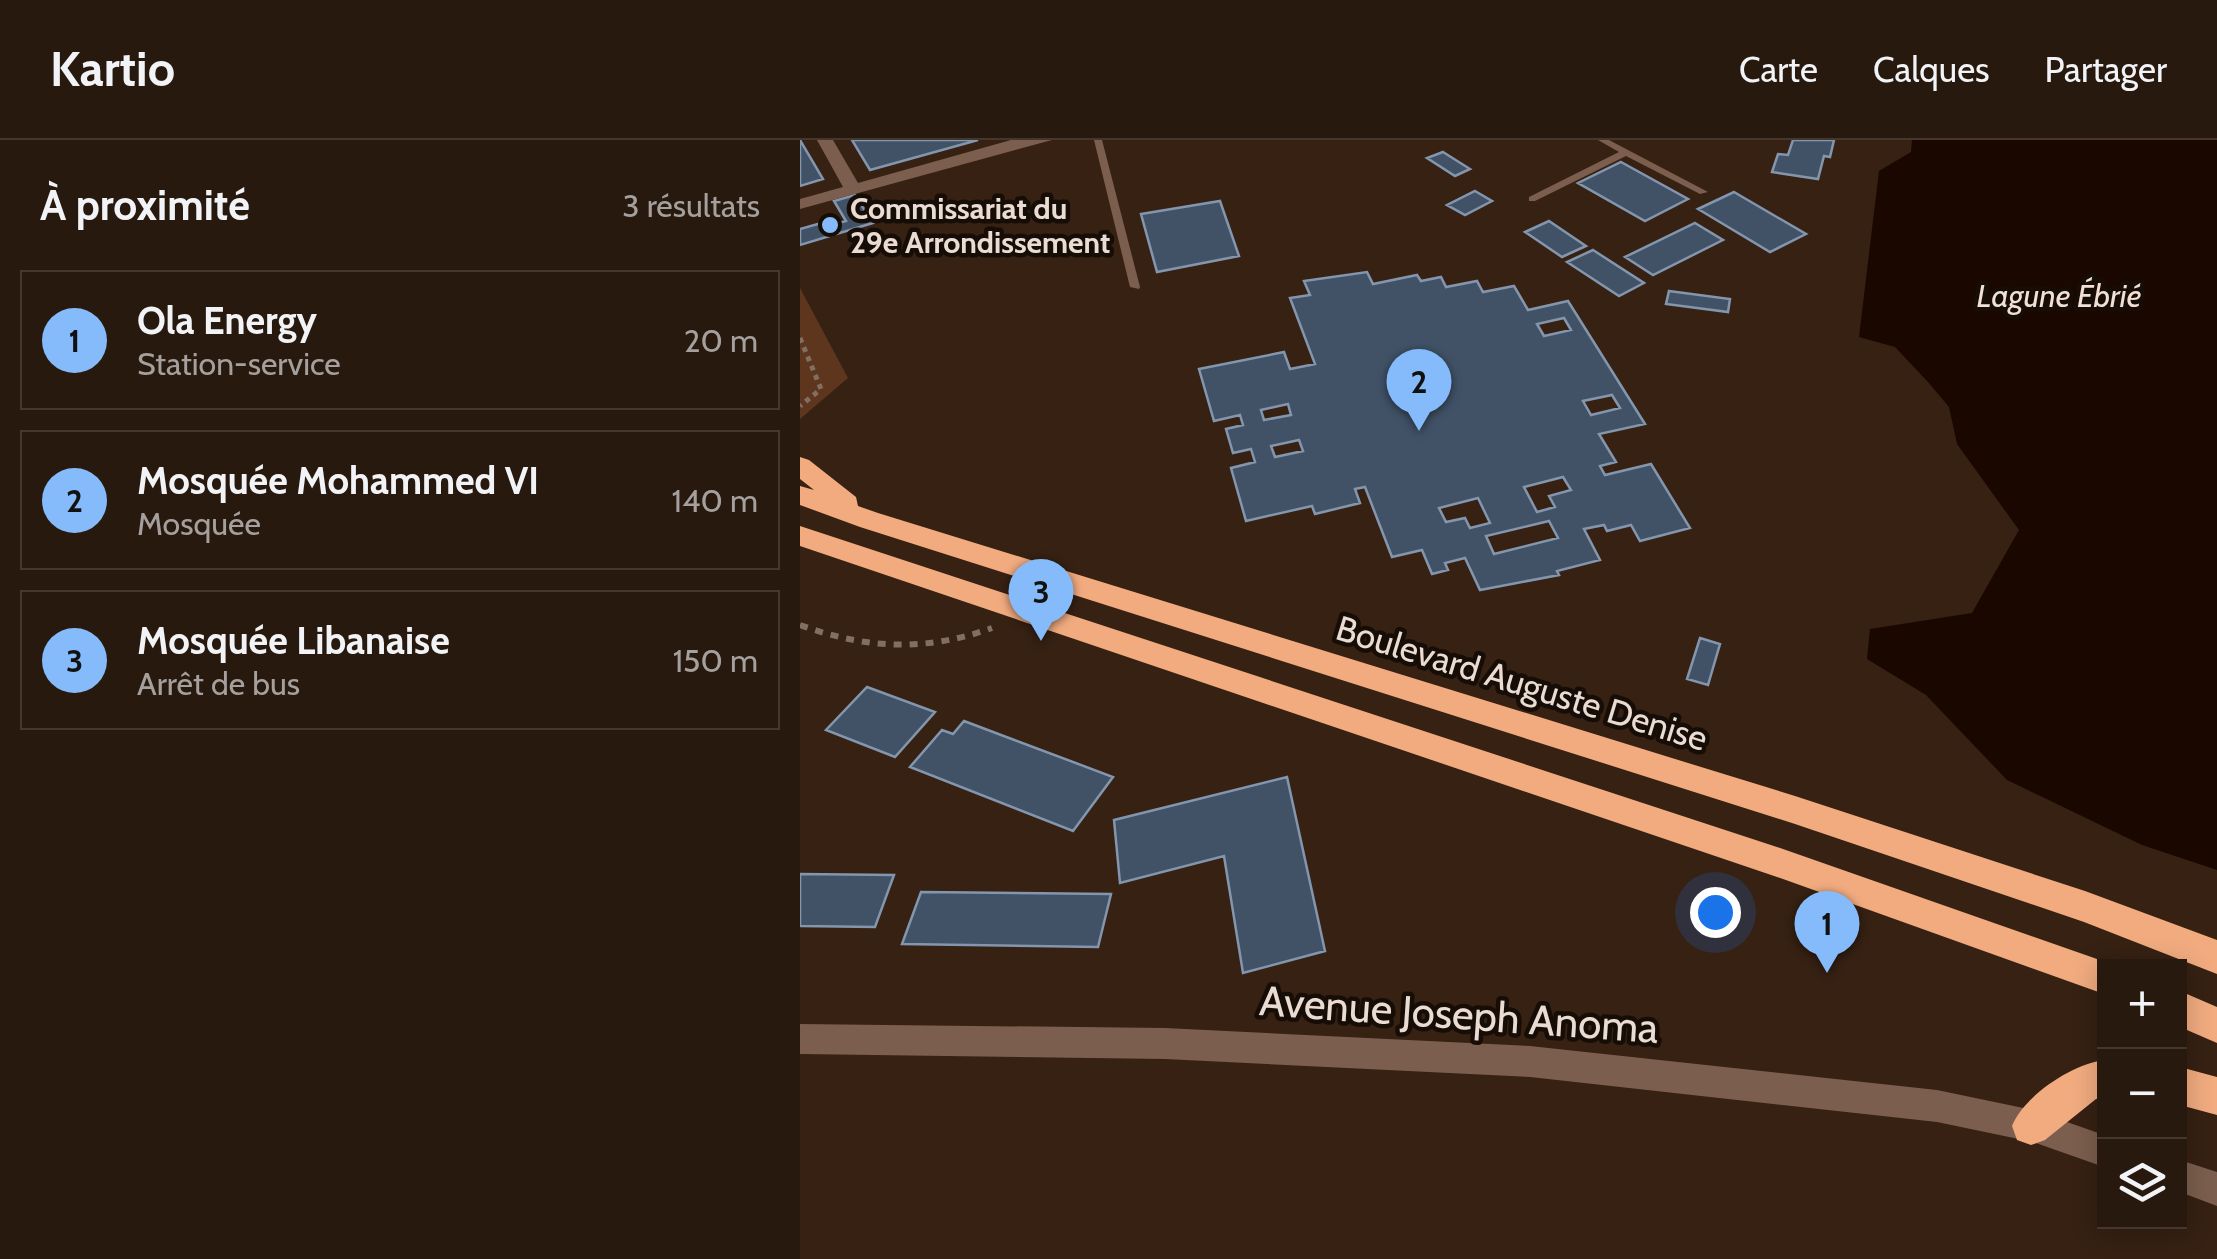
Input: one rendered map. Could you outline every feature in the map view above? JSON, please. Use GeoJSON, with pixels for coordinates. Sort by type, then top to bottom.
{"type":"FeatureCollection","features":[{"type":"Feature","properties":{"kind":"highway"},"geometry":{"type":"LineString","coordinates":[[800,466],[869,520]]}},
{"type":"Feature","properties":{"kind":"highway","name":"Boulevard Auguste Denise"},"geometry":{"type":"LineString","coordinates":[[800,495],[869,520],[1796,810],[2086,907],[2217,957]]}},
{"type":"Feature","properties":{"kind":"highway"},"geometry":{"type":"LineString","coordinates":[[800,536],[1784,864],[2097,975]]}},
{"type":"Feature","properties":{"kind":"highway"},"geometry":{"type":"LineString","coordinates":[[2187,1012],[2217,1025]]}},
{"type":"Feature","properties":{"kind":"highway"},"geometry":{"type":"LineString","coordinates":[[2031,1126],[2088,1081],[2097,1080]]}},
{"type":"Feature","properties":{"kind":"highway"},"geometry":{"type":"LineString","coordinates":[[2187,1088],[2217,1096]]}},
{"type":"Feature","properties":{"kind":"street"},"geometry":{"type":"LineString","coordinates":[[826,140],[853,189]]}},
{"type":"Feature","properties":{"kind":"street"},"geometry":{"type":"LineString","coordinates":[[800,204],[1012,142],[1044,140]]}},
{"type":"Feature","properties":{"kind":"street","name":"Avenue Joseph Anoma"},"geometry":{"type":"LineString","coordinates":[[800,1039],[1208,1042],[1558,1063],[1693,1076],[1966,1113],[2031,1126],[2097,1149]]}},
{"type":"Feature","properties":{"kind":"street"},"geometry":{"type":"LineString","coordinates":[[2187,1178],[2217,1189]]}},
{"type":"Feature","properties":{"kind":"lane"},"geometry":{"type":"LineString","coordinates":[[1098,140],[1135,287]]}},
{"type":"Feature","properties":{"kind":"lane"},"geometry":{"type":"LineString","coordinates":[[1602,140],[1703,192]]}},
{"type":"Feature","properties":{"kind":"lane"},"geometry":{"type":"LineString","coordinates":[[1532,199],[1626,152]]}},
{"type":"Feature","properties":{"kind":"path"},"geometry":{"type":"LineString","coordinates":[[800,338],[821,389],[800,406]]}},
{"type":"Feature","properties":{"kind":"path"},"geometry":{"type":"LineString","coordinates":[[800,625],[844,642],[918,648],[972,636],[1027,612]]}},
{"type":"Feature","properties":{"kind":"shaded area"},"geometry":{"type":"Polygon","coordinates":[[[800,288],[848,378],[800,419],[800,288]]]}},
{"type":"Feature","properties":{"kind":"water","name":"Lagune Ébrié"},"geometry":{"type":"Polygon","coordinates":[[[1912,140],[2217,140],[2217,870],[2142,845],[2007,780],[1926,695],[1867,659],[1870,629],[1972,613],[2019,530],[1957,444],[1949,407],[1895,347],[1859,337],[1879,171],[1911,152],[1912,140]]]}},
{"type":"Feature","properties":{"kind":"building"},"geometry":{"type":"Polygon","coordinates":[[[800,140],[823,179],[800,186],[800,140]]]}},
{"type":"Feature","properties":{"kind":"building"},"geometry":{"type":"Polygon","coordinates":[[[852,140],[978,140],[870,170],[852,140]]]}},
{"type":"Feature","properties":{"kind":"building"},"geometry":{"type":"Polygon","coordinates":[[[1793,140],[1834,140],[1830,157],[1824,156],[1818,179],[1772,172],[1778,154],[1788,155],[1793,140]]]}},
{"type":"Feature","properties":{"kind":"building"},"geometry":{"type":"Polygon","coordinates":[[[1443,152],[1470,169],[1455,176],[1427,158],[1443,152]]]}},
{"type":"Feature","properties":{"kind":"building"},"geometry":{"type":"Polygon","coordinates":[[[1621,162],[1688,199],[1645,221],[1578,183],[1621,162]]]}},
{"type":"Feature","properties":{"kind":"building"},"geometry":{"type":"Polygon","coordinates":[[[1475,191],[1492,201],[1465,215],[1447,205],[1475,191]]]}},
{"type":"Feature","properties":{"kind":"building"},"geometry":{"type":"Polygon","coordinates":[[[1734,192],[1806,234],[1770,252],[1698,209],[1734,192]]]}},
{"type":"Feature","properties":{"kind":"building"},"geometry":{"type":"Polygon","coordinates":[[[855,195],[873,223],[800,245],[800,229],[846,221],[834,201],[855,195]]]}},
{"type":"Feature","properties":{"kind":"building"},"geometry":{"type":"Polygon","coordinates":[[[1220,201],[1239,256],[1157,272],[1141,214],[1220,201]]]}},
{"type":"Feature","properties":{"kind":"building"},"geometry":{"type":"Polygon","coordinates":[[[1549,221],[1586,246],[1562,257],[1525,232],[1549,221]]]}},
{"type":"Feature","properties":{"kind":"building"},"geometry":{"type":"Polygon","coordinates":[[[1695,223],[1723,240],[1653,275],[1625,257],[1695,223]]]}},
{"type":"Feature","properties":{"kind":"building"},"geometry":{"type":"Polygon","coordinates":[[[1593,250],[1644,283],[1619,296],[1567,262],[1593,250]]]}},
{"type":"Feature","properties":{"kind":"building"},"geometry":{"type":"Polygon","coordinates":[[[1367,272],[1373,284],[1417,275],[1421,281],[1441,277],[1446,287],[1477,281],[1483,292],[1514,286],[1528,310],[1568,301],[1645,424],[1599,434],[1616,462],[1600,466],[1605,475],[1651,464],[1690,528],[1640,541],[1631,525],[1607,531],[1604,525],[1584,529],[1600,560],[1557,571],[1559,575],[1480,590],[1465,558],[1445,563],[1448,570],[1432,574],[1422,550],[1392,557],[1365,487],[1355,489],[1360,503],[1315,514],[1312,506],[1246,521],[1231,468],[1255,462],[1251,449],[1233,453],[1226,429],[1243,425],[1240,415],[1214,421],[1199,369],[1284,352],[1290,369],[1315,364],[1290,298],[1310,295],[1304,281],[1367,272]],[[1564,318],[1537,324],[1544,336],[1571,330],[1564,318]],[[1612,395],[1583,401],[1591,415],[1620,408],[1612,395]],[[1288,404],[1261,410],[1264,420],[1291,415],[1288,404]],[[1299,440],[1271,446],[1275,457],[1303,451],[1299,440]],[[1563,477],[1524,487],[1537,512],[1555,507],[1549,496],[1571,490],[1563,477]],[[1478,498],[1439,508],[1446,522],[1465,518],[1470,528],[1490,523],[1478,498]],[[1549,521],[1486,536],[1494,554],[1558,538],[1549,521]]]}},
{"type":"Feature","properties":{"kind":"building"},"geometry":{"type":"Polygon","coordinates":[[[1669,291],[1730,299],[1728,312],[1666,304],[1669,291]]]}},
{"type":"Feature","properties":{"kind":"building"},"geometry":{"type":"Polygon","coordinates":[[[1700,638],[1720,644],[1708,685],[1687,679],[1700,638]]]}},
{"type":"Feature","properties":{"kind":"building"},"geometry":{"type":"Polygon","coordinates":[[[867,687],[935,712],[895,757],[826,730],[867,687]]]}},
{"type":"Feature","properties":{"kind":"building"},"geometry":{"type":"Polygon","coordinates":[[[964,721],[1113,777],[1073,831],[910,767],[942,730],[953,734],[964,721]]]}},
{"type":"Feature","properties":{"kind":"building"},"geometry":{"type":"Polygon","coordinates":[[[1287,777],[1325,951],[1243,973],[1224,856],[1120,883],[1114,820],[1287,777]]]}},
{"type":"Feature","properties":{"kind":"building"},"geometry":{"type":"Polygon","coordinates":[[[800,874],[894,875],[875,927],[800,926],[800,874]]]}},
{"type":"Feature","properties":{"kind":"building"},"geometry":{"type":"Polygon","coordinates":[[[921,892],[1111,894],[1098,947],[902,944],[921,892]]]}},
{"type":"Feature","properties":{"kind":"place","name":"Commissariat du 29e Arrondissement"},"geometry":{"type":"Point","coordinates":[830,225]}},
{"type":"Feature","properties":{"kind":"place","name":"Mosquée Mohammed VI"},"geometry":{"type":"Point","coordinates":[1419,431]}},
{"type":"Feature","properties":{"kind":"place","name":"Mosquée Libanaise"},"geometry":{"type":"Point","coordinates":[1041,641]}},
{"type":"Feature","properties":{"kind":"place","name":"Ola Energy"},"geometry":{"type":"Point","coordinates":[1827,973]}}]}
